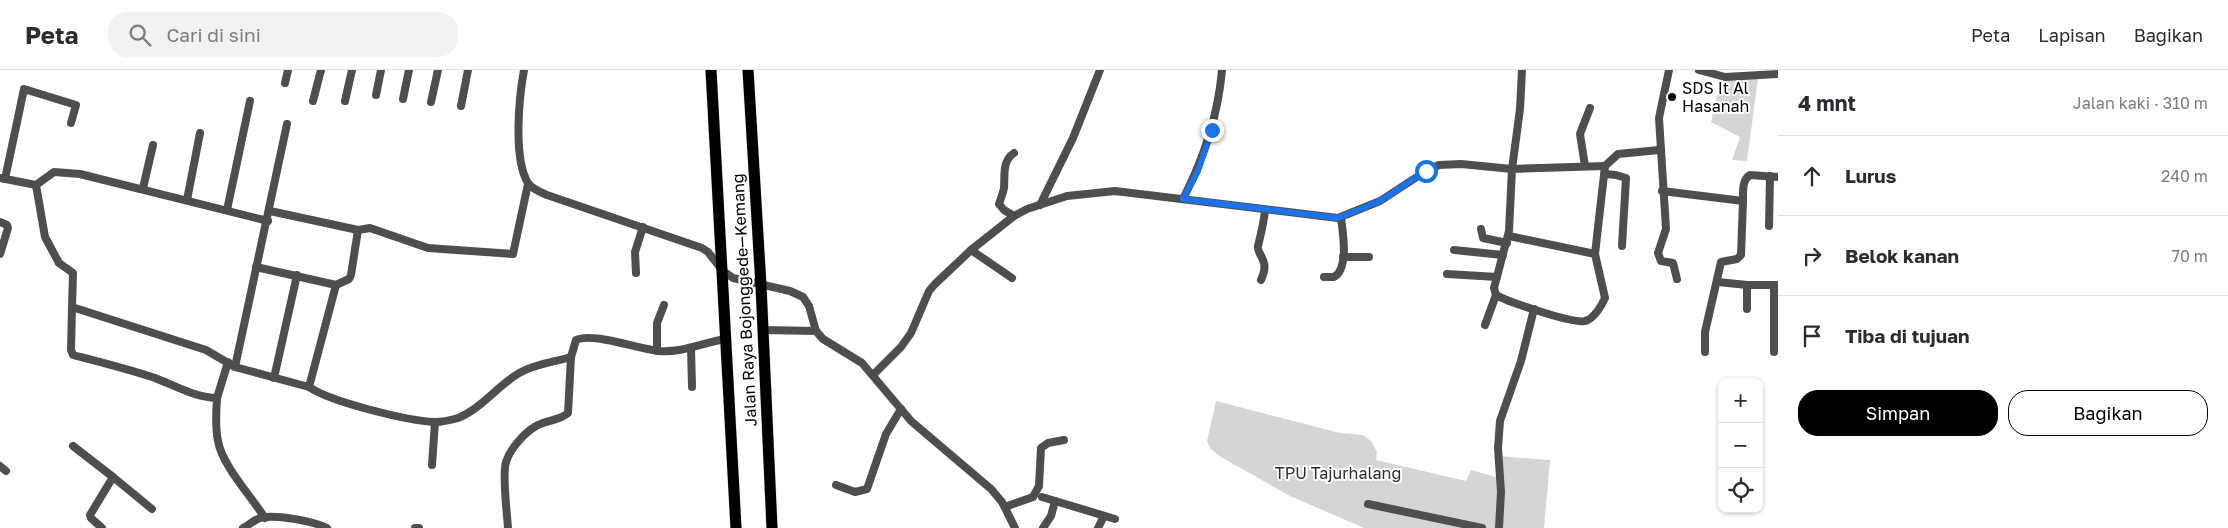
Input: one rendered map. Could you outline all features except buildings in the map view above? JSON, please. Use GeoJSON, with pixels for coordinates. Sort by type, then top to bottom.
{"type":"FeatureCollection","features":[{"type":"Feature","properties":{"kind":"highway","name":"Jalan Raya Bojonggede—Kemang"},"geometry":{"type":"LineString","coordinates":[[711,70],[736,528]]}},
{"type":"Feature","properties":{"kind":"highway","name":"Jalan Raya Bojonggede—Kemang"},"geometry":{"type":"LineString","coordinates":[[748,70],[761,286],[772,528]]}},
{"type":"Feature","properties":{"kind":"street"},"geometry":{"type":"LineString","coordinates":[[285,83],[288,70]]}},
{"type":"Feature","properties":{"kind":"street"},"geometry":{"type":"LineString","coordinates":[[314,100],[321,70]]}},
{"type":"Feature","properties":{"kind":"street"},"geometry":{"type":"LineString","coordinates":[[345,101],[352,70]]}},
{"type":"Feature","properties":{"kind":"street"},"geometry":{"type":"LineString","coordinates":[[376,95],[381,70]]}},
{"type":"Feature","properties":{"kind":"street"},"geometry":{"type":"LineString","coordinates":[[403,99],[409,70]]}},
{"type":"Feature","properties":{"kind":"street"},"geometry":{"type":"LineString","coordinates":[[431,102],[438,70]]}},
{"type":"Feature","properties":{"kind":"street"},"geometry":{"type":"LineString","coordinates":[[461,106],[468,70]]}},
{"type":"Feature","properties":{"kind":"street"},"geometry":{"type":"LineString","coordinates":[[270,211],[358,230],[370,228],[428,248],[513,254],[528,184],[522,160],[519,130],[519,101],[524,70]]}},
{"type":"Feature","properties":{"kind":"street"},"geometry":{"type":"LineString","coordinates":[[1040,205],[1072,138],[1100,70]]}},
{"type":"Feature","properties":{"kind":"street"},"geometry":{"type":"LineString","coordinates":[[1183,199],[1198,171],[1209,142],[1219,97],[1222,70]]}},
{"type":"Feature","properties":{"kind":"street"},"geometry":{"type":"LineString","coordinates":[[1485,326],[1496,295],[1494,288],[1508,239],[1512,169],[1520,109],[1522,70]]}},
{"type":"Feature","properties":{"kind":"street"},"geometry":{"type":"LineString","coordinates":[[1669,70],[1659,118],[1659,150],[1666,229],[1659,258],[1662,262],[1672,263],[1677,279]]}},
{"type":"Feature","properties":{"kind":"street"},"geometry":{"type":"LineString","coordinates":[[1699,70],[1724,77],[1778,74]]}},
{"type":"Feature","properties":{"kind":"street"},"geometry":{"type":"LineString","coordinates":[[71,123],[76,104],[24,89],[2,178],[36,185],[54,172],[80,174],[143,188],[268,221]]}},
{"type":"Feature","properties":{"kind":"street"},"geometry":{"type":"LineString","coordinates":[[227,210],[250,100]]}},
{"type":"Feature","properties":{"kind":"street"},"geometry":{"type":"LineString","coordinates":[[1585,166],[1580,134],[1590,108]]}},
{"type":"Feature","properties":{"kind":"street"},"geometry":{"type":"LineString","coordinates":[[235,367],[288,124]]}},
{"type":"Feature","properties":{"kind":"street"},"geometry":{"type":"LineString","coordinates":[[187,200],[200,133]]}},
{"type":"Feature","properties":{"kind":"street"},"geometry":{"type":"LineString","coordinates":[[143,188],[152,145]]}},
{"type":"Feature","properties":{"kind":"street"},"geometry":{"type":"LineString","coordinates":[[1496,295],[1534,309],[1582,321],[1591,318],[1602,304],[1605,296],[1595,254],[1605,170],[1618,154],[1659,150]]}},
{"type":"Feature","properties":{"kind":"street"},"geometry":{"type":"LineString","coordinates":[[1014,154],[1008,157],[1004,168],[1004,189],[999,204],[1004,210],[1014,216]]}},
{"type":"Feature","properties":{"kind":"street"},"geometry":{"type":"LineString","coordinates":[[874,374],[901,347],[911,333],[929,291],[971,250],[1014,216],[1027,209],[1067,196],[1115,191],[1322,218],[1341,218],[1380,201],[1426,171],[1439,165],[1461,164],[1512,169],[1585,166],[1605,170],[1626,178],[1622,246]]}},
{"type":"Feature","properties":{"kind":"street"},"geometry":{"type":"LineString","coordinates":[[1705,352],[1705,332],[1718,282],[1721,262],[1737,259],[1740,255],[1744,182],[1748,176],[1774,176],[1769,226]]}},
{"type":"Feature","properties":{"kind":"street"},"geometry":{"type":"LineString","coordinates":[[528,184],[547,195],[702,248],[708,252],[723,271],[734,278],[761,286],[790,291],[803,297],[809,306],[816,330],[832,346],[862,362],[874,374],[911,421],[992,489],[1005,507],[1015,528]]}},
{"type":"Feature","properties":{"kind":"street"},"geometry":{"type":"LineString","coordinates":[[36,185],[45,237],[58,263],[73,273],[71,350],[73,355],[154,378],[197,396],[217,398]]}},
{"type":"Feature","properties":{"kind":"street"},"geometry":{"type":"LineString","coordinates":[[1662,192],[1743,201]]}},
{"type":"Feature","properties":{"kind":"street"},"geometry":{"type":"LineString","coordinates":[[1261,280],[1264,273],[1264,261],[1258,248],[1265,210]]}},
{"type":"Feature","properties":{"kind":"street"},"geometry":{"type":"LineString","coordinates":[[1324,277],[1332,278],[1338,275],[1342,267],[1341,218]]}},
{"type":"Feature","properties":{"kind":"street"},"geometry":{"type":"LineString","coordinates":[[0,222],[6,224],[8,228],[0,254]]}},
{"type":"Feature","properties":{"kind":"street"},"geometry":{"type":"LineString","coordinates":[[636,273],[635,252],[643,227]]}},
{"type":"Feature","properties":{"kind":"street"},"geometry":{"type":"LineString","coordinates":[[1481,228],[1483,238],[1508,239],[1595,254]]}},
{"type":"Feature","properties":{"kind":"street"},"geometry":{"type":"LineString","coordinates":[[256,266],[336,285],[349,279],[358,230]]}},
{"type":"Feature","properties":{"kind":"street"},"geometry":{"type":"LineString","coordinates":[[971,250],[1012,278]]}},
{"type":"Feature","properties":{"kind":"street"},"geometry":{"type":"LineString","coordinates":[[1454,250],[1503,255]]}},
{"type":"Feature","properties":{"kind":"street"},"geometry":{"type":"LineString","coordinates":[[1343,257],[1369,257]]}},
{"type":"Feature","properties":{"kind":"street"},"geometry":{"type":"LineString","coordinates":[[1447,274],[1497,277]]}},
{"type":"Feature","properties":{"kind":"street"},"geometry":{"type":"LineString","coordinates":[[274,378],[297,275]]}},
{"type":"Feature","properties":{"kind":"street"},"geometry":{"type":"LineString","coordinates":[[1718,282],[1776,285],[1774,352]]}},
{"type":"Feature","properties":{"kind":"street"},"geometry":{"type":"LineString","coordinates":[[309,387],[336,285]]}},
{"type":"Feature","properties":{"kind":"street"},"geometry":{"type":"LineString","coordinates":[[1747,285],[1747,309]]}},
{"type":"Feature","properties":{"kind":"street"},"geometry":{"type":"LineString","coordinates":[[657,350],[657,323],[664,305]]}},
{"type":"Feature","properties":{"kind":"street"},"geometry":{"type":"LineString","coordinates":[[72,307],[206,350],[235,367],[309,387],[370,409],[435,422],[456,418],[469,413],[521,372],[571,357]]}},
{"type":"Feature","properties":{"kind":"street"},"geometry":{"type":"LineString","coordinates":[[1499,528],[1501,492],[1498,448],[1500,421],[1520,362],[1534,309]]}},
{"type":"Feature","properties":{"kind":"street"},"geometry":{"type":"LineString","coordinates":[[762,330],[816,330]]}},
{"type":"Feature","properties":{"kind":"street"},"geometry":{"type":"LineString","coordinates":[[508,528],[506,461],[528,431],[537,424],[566,415],[569,405],[571,357],[576,340],[582,337],[657,350],[690,348],[710,341],[726,339]]}},
{"type":"Feature","properties":{"kind":"street"},"geometry":{"type":"LineString","coordinates":[[690,348],[692,388]]}},
{"type":"Feature","properties":{"kind":"street"},"geometry":{"type":"LineString","coordinates":[[228,362],[217,398],[216,428],[219,447],[238,480],[264,518]]}},
{"type":"Feature","properties":{"kind":"street"},"geometry":{"type":"LineString","coordinates":[[836,485],[855,492],[866,489],[883,443],[901,409]]}},
{"type":"Feature","properties":{"kind":"street"},"geometry":{"type":"LineString","coordinates":[[432,465],[435,422]]}},
{"type":"Feature","properties":{"kind":"street"},"geometry":{"type":"LineString","coordinates":[[1005,507],[1033,498],[1039,486],[1041,448],[1048,443],[1064,440]]}},
{"type":"Feature","properties":{"kind":"street"},"geometry":{"type":"LineString","coordinates":[[74,446],[152,510]]}},
{"type":"Feature","properties":{"kind":"street"},"geometry":{"type":"LineString","coordinates":[[102,528],[90,518],[90,515],[113,477]]}},
{"type":"Feature","properties":{"kind":"street"},"geometry":{"type":"LineString","coordinates":[[1042,497],[1115,519]]}},
{"type":"Feature","properties":{"kind":"street"},"geometry":{"type":"LineString","coordinates":[[1043,528],[1050,516],[1055,501]]}},
{"type":"Feature","properties":{"kind":"street"},"geometry":{"type":"LineString","coordinates":[[1368,504],[1482,528]]}},
{"type":"Feature","properties":{"kind":"street"},"geometry":{"type":"LineString","coordinates":[[1098,528],[1104,516]]}},
{"type":"Feature","properties":{"kind":"street"},"geometry":{"type":"LineString","coordinates":[[243,528],[257,519],[264,518],[311,523],[326,528]]}},
{"type":"Feature","properties":{"kind":"green space"},"geometry":{"type":"Polygon","coordinates":[[[1721,77],[1758,79],[1747,161],[1732,160],[1740,137],[1711,122],[1721,77]]]}},
{"type":"Feature","properties":{"kind":"green space","name":"TPU Tajurhalang"},"geometry":{"type":"Polygon","coordinates":[[[1216,401],[1340,433],[1363,435],[1371,441],[1377,452],[1376,460],[1466,481],[1471,470],[1496,477],[1497,456],[1550,460],[1544,528],[1364,528],[1290,496],[1221,457],[1210,448],[1207,441],[1216,401]]]}},
{"type":"Feature","properties":{"kind":"place","name":"SDS It Al Hasanah"},"geometry":{"type":"Point","coordinates":[1672,97]}},
{"type":"Feature","properties":{"kind":"route"},"geometry":{"type":"LineString","coordinates":[[1212,130],[1198,171],[1183,199],[1331,219],[1346,216],[1369,207],[1426,171]]}}]}
